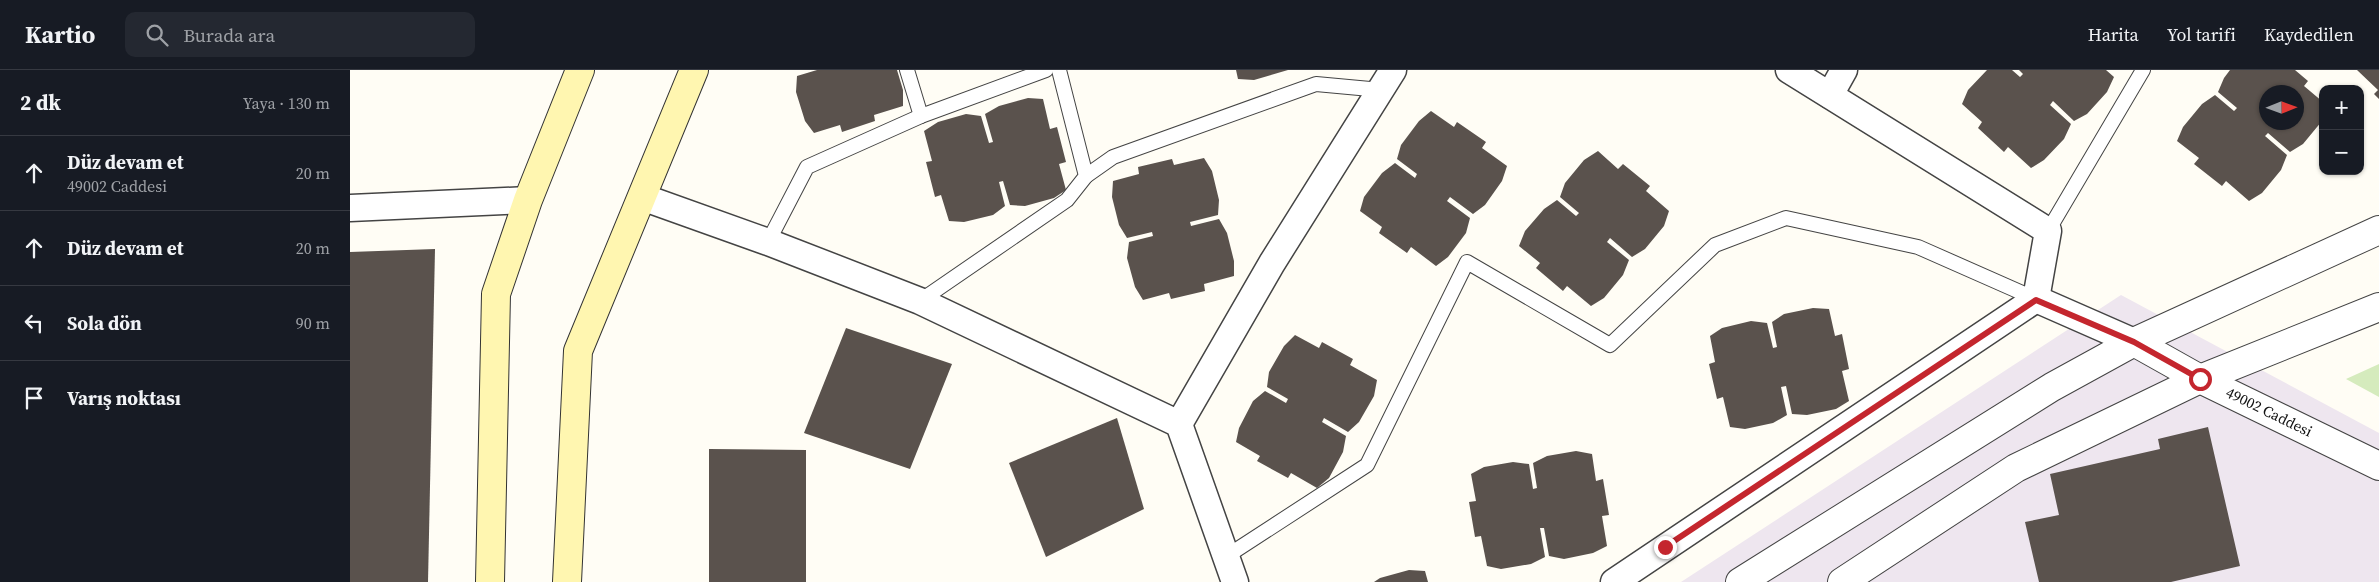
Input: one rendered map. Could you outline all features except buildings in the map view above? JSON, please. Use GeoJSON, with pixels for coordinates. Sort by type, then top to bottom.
{"type":"FeatureCollection","features":[{"type":"Feature","properties":{"kind":"main road"},"geometry":{"type":"LineString","coordinates":[[490,582],[496,294],[528,200],[580,70]]}},
{"type":"Feature","properties":{"kind":"main road"},"geometry":{"type":"LineString","coordinates":[[567,582],[578,351],[694,70]]}},
{"type":"Feature","properties":{"kind":"street"},"geometry":{"type":"LineString","coordinates":[[1614,582],[2036,300],[2048,231],[1789,70]]}},
{"type":"Feature","properties":{"kind":"street"},"geometry":{"type":"LineString","coordinates":[[1830,94],[1844,70]]}},
{"type":"Feature","properties":{"kind":"street"},"geometry":{"type":"LineString","coordinates":[[1179,424],[1272,263],[1387,80]]}},
{"type":"Feature","properties":{"kind":"street"},"geometry":{"type":"LineString","coordinates":[[642,197],[768,242],[920,301],[1179,424],[1235,582]]}},
{"type":"Feature","properties":{"kind":"street"},"geometry":{"type":"LineString","coordinates":[[350,208],[528,200]]}},
{"type":"Feature","properties":{"kind":"street"},"geometry":{"type":"LineString","coordinates":[[1740,582],[2052,387],[2134,342],[2379,230]]}},
{"type":"Feature","properties":{"kind":"street"},"geometry":{"type":"LineString","coordinates":[[2036,300],[2134,342]]}},
{"type":"Feature","properties":{"kind":"street"},"geometry":{"type":"LineString","coordinates":[[1842,582],[2016,468],[2200,379],[2379,307]]}},
{"type":"Feature","properties":{"kind":"street","name":"49002 Caddesi"},"geometry":{"type":"LineString","coordinates":[[2134,342],[2200,379],[2379,466]]}},
{"type":"Feature","properties":{"kind":"lane"},"geometry":{"type":"LineString","coordinates":[[908,70],[921,116]]}},
{"type":"Feature","properties":{"kind":"lane"},"geometry":{"type":"LineString","coordinates":[[768,242],[807,167],[921,116],[1046,70]]}},
{"type":"Feature","properties":{"kind":"lane"},"geometry":{"type":"LineString","coordinates":[[1060,70],[1086,176]]}},
{"type":"Feature","properties":{"kind":"lane"},"geometry":{"type":"LineString","coordinates":[[2048,231],[2143,70]]}},
{"type":"Feature","properties":{"kind":"lane"},"geometry":{"type":"LineString","coordinates":[[920,301],[1067,200],[1086,176],[1113,157],[1316,84],[1387,80]]}},
{"type":"Feature","properties":{"kind":"lane"},"geometry":{"type":"LineString","coordinates":[[1227,556],[1367,464],[1467,262],[1610,345],[1715,245],[1786,218],[1918,247],[2036,300]]}},
{"type":"Feature","properties":{"kind":"shaded area"},"geometry":{"type":"Polygon","coordinates":[[[2121,295],[2379,433],[2379,582],[1681,582],[2121,295]]]}},
{"type":"Feature","properties":{"kind":"green space"},"geometry":{"type":"Polygon","coordinates":[[[2379,364],[2379,397],[2346,379],[2379,364]]]}},
{"type":"Feature","properties":{"kind":"route"},"geometry":{"type":"LineString","coordinates":[[1665,547],[2036,300],[2134,342],[2200,379]]}}]}
